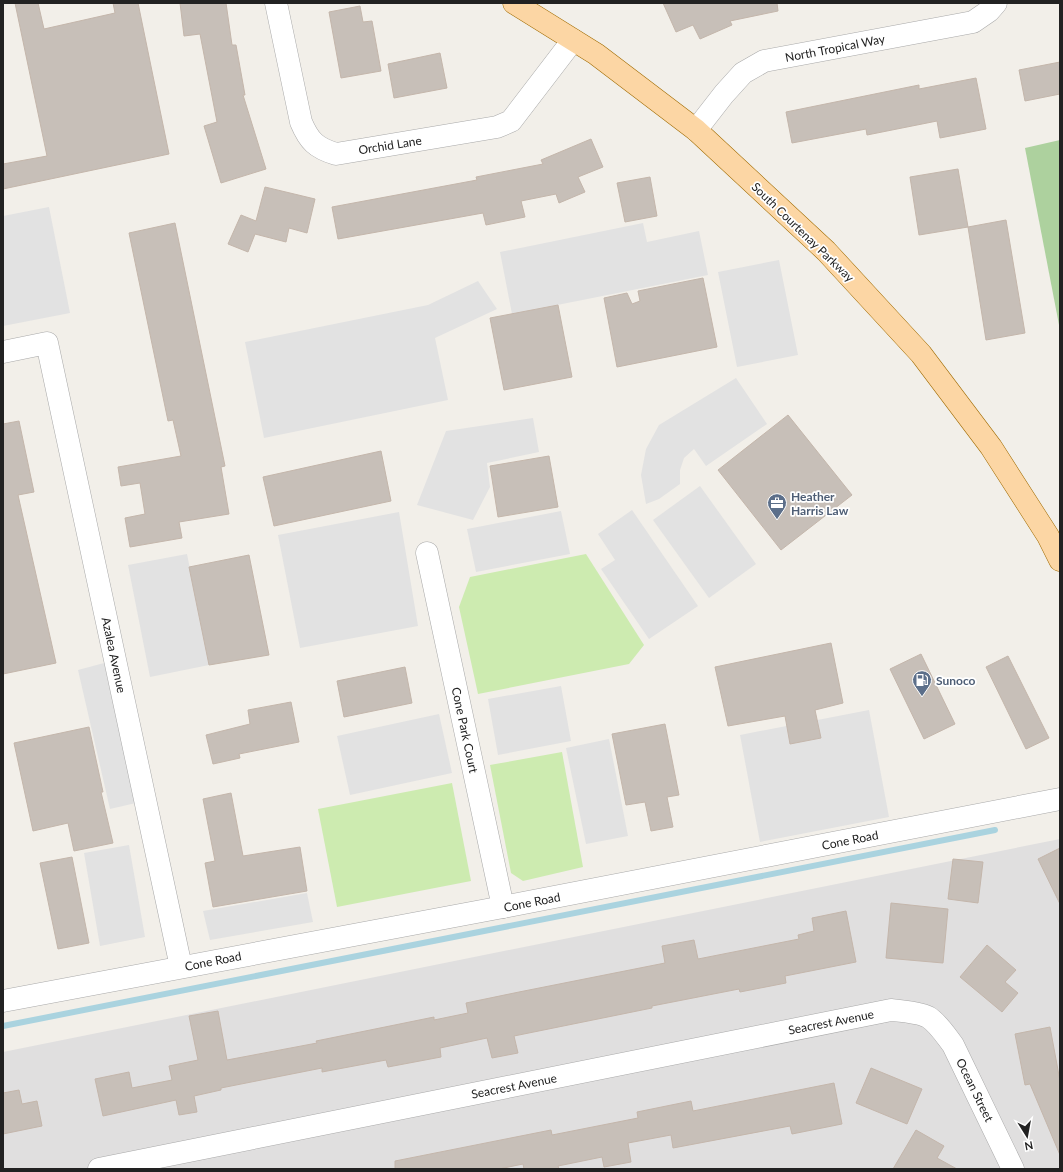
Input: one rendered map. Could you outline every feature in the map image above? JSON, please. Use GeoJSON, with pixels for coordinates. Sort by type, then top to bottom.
{"type":"FeatureCollection","features":[{"type":"Feature","properties":{"kind":"main road","name":"South Courtenay Parkway"},"geometry":{"type":"LineString","coordinates":[[514,3],[596,54],[696,130],[826,251],[921,354],[990,447],[1048,536],[1060,560]]}},
{"type":"Feature","properties":{"kind":"street","name":"Orchid Lane"},"geometry":{"type":"LineString","coordinates":[[276,3],[301,122],[306,134],[316,144],[323,150],[336,154],[497,127],[511,121],[573,40]]}},
{"type":"Feature","properties":{"kind":"street","name":"North Tropical Way"},"geometry":{"type":"LineString","coordinates":[[696,130],[724,94],[743,73],[764,61],[973,22],[989,11],[996,3]]}},
{"type":"Feature","properties":{"kind":"street","name":"Azalea Avenue"},"geometry":{"type":"LineString","coordinates":[[3,352],[47,344],[181,967]]}},
{"type":"Feature","properties":{"kind":"street","name":"Cone Park Court"},"geometry":{"type":"LineString","coordinates":[[427,553],[503,907]]}},
{"type":"Feature","properties":{"kind":"street","name":"Cone Road"},"geometry":{"type":"LineString","coordinates":[[3,1001],[503,907],[1060,799]]}},
{"type":"Feature","properties":{"kind":"street","name":"Seacrest Avenue"},"geometry":{"type":"LineString","coordinates":[[99,1169],[891,1010],[928,1017]]}},
{"type":"Feature","properties":{"kind":"street","name":"Ocean Street"},"geometry":{"type":"LineString","coordinates":[[928,1017],[940,1028],[953,1045],[1013,1169]]}},
{"type":"Feature","properties":{"kind":"shaded area"},"geometry":{"type":"Polygon","coordinates":[[[49,207],[70,313],[3,326],[3,216],[49,207]]]}},
{"type":"Feature","properties":{"kind":"shaded area"},"geometry":{"type":"Polygon","coordinates":[[[643,223],[647,242],[699,231],[708,275],[512,314],[500,252],[643,223]]]}},
{"type":"Feature","properties":{"kind":"shaded area"},"geometry":{"type":"Polygon","coordinates":[[[779,260],[798,355],[737,367],[718,272],[779,260]]]}},
{"type":"Feature","properties":{"kind":"shaded area"},"geometry":{"type":"Polygon","coordinates":[[[478,281],[497,309],[435,338],[448,400],[264,438],[245,342],[428,305],[478,281]]]}},
{"type":"Feature","properties":{"kind":"shaded area"},"geometry":{"type":"Polygon","coordinates":[[[736,378],[767,424],[706,466],[694,449],[684,458],[680,470],[680,484],[659,499],[646,504],[641,475],[646,449],[659,425],[736,378]]]}},
{"type":"Feature","properties":{"kind":"shaded area"},"geometry":{"type":"Polygon","coordinates":[[[533,418],[539,452],[487,463],[490,487],[473,520],[417,505],[446,431],[533,418]]]}},
{"type":"Feature","properties":{"kind":"shaded area"},"geometry":{"type":"Polygon","coordinates":[[[700,486],[756,564],[709,598],[653,520],[700,486]]]}},
{"type":"Feature","properties":{"kind":"shaded area"},"geometry":{"type":"Polygon","coordinates":[[[632,510],[698,606],[649,639],[601,569],[615,560],[598,534],[632,510]]]}},
{"type":"Feature","properties":{"kind":"shaded area"},"geometry":{"type":"Polygon","coordinates":[[[561,511],[570,554],[476,572],[467,529],[561,511]]]}},
{"type":"Feature","properties":{"kind":"shaded area"},"geometry":{"type":"Polygon","coordinates":[[[399,512],[418,626],[300,648],[278,535],[399,512]]]}},
{"type":"Feature","properties":{"kind":"shaded area"},"geometry":{"type":"Polygon","coordinates":[[[187,554],[209,665],[150,677],[128,565],[187,554]]]}},
{"type":"Feature","properties":{"kind":"shaded area"},"geometry":{"type":"Polygon","coordinates":[[[104,663],[136,803],[110,809],[78,670],[104,663]]]}},
{"type":"Feature","properties":{"kind":"shaded area"},"geometry":{"type":"Polygon","coordinates":[[[561,686],[571,741],[498,755],[488,699],[561,686]]]}},
{"type":"Feature","properties":{"kind":"shaded area"},"geometry":{"type":"Polygon","coordinates":[[[869,710],[889,817],[760,842],[740,735],[869,710]]]}},
{"type":"Feature","properties":{"kind":"shaded area"},"geometry":{"type":"Polygon","coordinates":[[[439,714],[452,773],[350,795],[337,736],[439,714]]]}},
{"type":"Feature","properties":{"kind":"shaded area"},"geometry":{"type":"Polygon","coordinates":[[[609,739],[628,836],[586,844],[566,748],[609,739]]]}},
{"type":"Feature","properties":{"kind":"shaded area"},"geometry":{"type":"Polygon","coordinates":[[[1060,839],[1060,1169],[3,1169],[3,1052],[1060,839]]]}},
{"type":"Feature","properties":{"kind":"shaded area"},"geometry":{"type":"Polygon","coordinates":[[[129,845],[145,937],[100,946],[84,853],[129,845]]]}},
{"type":"Feature","properties":{"kind":"shaded area"},"geometry":{"type":"Polygon","coordinates":[[[307,893],[313,922],[210,940],[203,911],[307,893]]]}},
{"type":"Feature","properties":{"kind":"green space"},"geometry":{"type":"Polygon","coordinates":[[[1060,140],[1060,330],[1025,148],[1060,140]]]}},
{"type":"Feature","properties":{"kind":"green space"},"geometry":{"type":"Polygon","coordinates":[[[586,554],[644,645],[629,664],[478,694],[459,607],[470,577],[586,554]]]}},
{"type":"Feature","properties":{"kind":"green space"},"geometry":{"type":"Polygon","coordinates":[[[562,752],[583,867],[523,881],[511,873],[490,765],[562,752]]]}},
{"type":"Feature","properties":{"kind":"green space"},"geometry":{"type":"Polygon","coordinates":[[[452,783],[471,881],[337,907],[318,809],[452,783]]]}},
{"type":"Feature","properties":{"kind":"building"},"geometry":{"type":"Polygon","coordinates":[[[15,3],[38,3],[44,29],[115,13],[113,3],[138,3],[169,154],[3,189],[3,164],[47,156],[15,3]]]}},
{"type":"Feature","properties":{"kind":"building"},"geometry":{"type":"Polygon","coordinates":[[[180,3],[226,3],[232,45],[236,45],[245,95],[243,95],[266,169],[221,183],[204,126],[217,122],[200,34],[184,36],[180,3]]]}},
{"type":"Feature","properties":{"kind":"building"},"geometry":{"type":"Polygon","coordinates":[[[663,3],[777,3],[778,11],[730,21],[732,25],[700,39],[693,25],[676,32],[663,3]]]}},
{"type":"Feature","properties":{"kind":"building"},"geometry":{"type":"Polygon","coordinates":[[[360,6],[363,22],[372,21],[381,71],[341,78],[329,12],[360,6]]]}},
{"type":"Feature","properties":{"kind":"building"},"geometry":{"type":"Polygon","coordinates":[[[440,53],[447,88],[394,98],[388,64],[440,53]]]}},
{"type":"Feature","properties":{"kind":"building"},"geometry":{"type":"Polygon","coordinates":[[[1060,62],[1060,94],[1025,101],[1019,70],[1060,62]]]}},
{"type":"Feature","properties":{"kind":"building"},"geometry":{"type":"Polygon","coordinates":[[[976,78],[986,129],[940,138],[937,121],[867,135],[866,129],[792,143],[786,112],[919,85],[919,89],[976,78]]]}},
{"type":"Feature","properties":{"kind":"building"},"geometry":{"type":"Polygon","coordinates":[[[591,139],[603,167],[578,177],[585,192],[559,203],[556,194],[521,201],[525,217],[486,225],[483,213],[338,239],[332,207],[477,180],[476,177],[543,164],[541,160],[591,139]]]}},
{"type":"Feature","properties":{"kind":"building"},"geometry":{"type":"Polygon","coordinates":[[[958,169],[968,227],[919,235],[910,177],[958,169]]]}},
{"type":"Feature","properties":{"kind":"building"},"geometry":{"type":"Polygon","coordinates":[[[650,177],[657,216],[625,222],[617,183],[650,177]]]}},
{"type":"Feature","properties":{"kind":"building"},"geometry":{"type":"Polygon","coordinates":[[[265,187],[315,199],[307,233],[289,228],[286,242],[255,234],[248,252],[228,244],[241,215],[256,221],[265,187]]]}},
{"type":"Feature","properties":{"kind":"building"},"geometry":{"type":"Polygon","coordinates":[[[1006,220],[1025,333],[986,340],[968,227],[1006,220]]]}},
{"type":"Feature","properties":{"kind":"building"},"geometry":{"type":"Polygon","coordinates":[[[175,223],[225,466],[221,467],[229,514],[179,522],[182,538],[130,547],[125,518],[145,514],[140,483],[121,486],[118,467],[181,456],[173,420],[168,421],[129,233],[175,223]]]}},
{"type":"Feature","properties":{"kind":"building"},"geometry":{"type":"Polygon","coordinates":[[[703,278],[717,347],[617,367],[604,298],[627,293],[632,304],[640,301],[638,291],[703,278]]]}},
{"type":"Feature","properties":{"kind":"building"},"geometry":{"type":"Polygon","coordinates":[[[558,305],[572,377],[504,390],[490,318],[558,305]]]}},
{"type":"Feature","properties":{"kind":"building"},"geometry":{"type":"Polygon","coordinates":[[[788,415],[852,495],[781,550],[718,470],[788,415]]]}},
{"type":"Feature","properties":{"kind":"building"},"geometry":{"type":"Polygon","coordinates":[[[19,421],[34,492],[18,495],[56,663],[3,674],[3,424],[19,421]]]}},
{"type":"Feature","properties":{"kind":"building"},"geometry":{"type":"Polygon","coordinates":[[[381,451],[391,501],[274,526],[263,477],[381,451]]]}},
{"type":"Feature","properties":{"kind":"building"},"geometry":{"type":"Polygon","coordinates":[[[549,456],[558,507],[498,517],[490,466],[549,456]]]}},
{"type":"Feature","properties":{"kind":"building"},"geometry":{"type":"Polygon","coordinates":[[[249,555],[269,655],[209,665],[189,567],[249,555]]]}},
{"type":"Feature","properties":{"kind":"building"},"geometry":{"type":"Polygon","coordinates":[[[831,643],[843,703],[815,710],[821,738],[790,744],[785,716],[728,726],[715,667],[831,643]]]}},
{"type":"Feature","properties":{"kind":"building","name":"Sunoco"},"geometry":{"type":"Polygon","coordinates":[[[921,654],[955,724],[924,739],[890,669],[921,654]]]}},
{"type":"Feature","properties":{"kind":"building"},"geometry":{"type":"Polygon","coordinates":[[[1008,656],[1049,738],[1026,749],[986,667],[1008,656]]]}},
{"type":"Feature","properties":{"kind":"building"},"geometry":{"type":"Polygon","coordinates":[[[405,667],[412,703],[344,717],[337,681],[405,667]]]}},
{"type":"Feature","properties":{"kind":"building"},"geometry":{"type":"Polygon","coordinates":[[[291,702],[299,742],[239,754],[240,758],[213,764],[206,735],[250,724],[248,710],[291,702]]]}},
{"type":"Feature","properties":{"kind":"building"},"geometry":{"type":"Polygon","coordinates":[[[665,724],[679,795],[667,797],[673,827],[651,831],[645,802],[626,805],[612,734],[665,724]]]}},
{"type":"Feature","properties":{"kind":"building"},"geometry":{"type":"Polygon","coordinates":[[[89,727],[103,792],[101,792],[113,843],[74,851],[68,823],[33,831],[14,743],[89,727]]]}},
{"type":"Feature","properties":{"kind":"building"},"geometry":{"type":"Polygon","coordinates":[[[231,793],[243,856],[300,847],[307,891],[213,907],[205,863],[215,861],[203,799],[231,793]]]}},
{"type":"Feature","properties":{"kind":"building"},"geometry":{"type":"Polygon","coordinates":[[[1060,848],[1060,904],[1038,859],[1060,848]]]}},
{"type":"Feature","properties":{"kind":"building"},"geometry":{"type":"Polygon","coordinates":[[[72,857],[89,943],[58,949],[40,863],[72,857]]]}},
{"type":"Feature","properties":{"kind":"building"},"geometry":{"type":"Polygon","coordinates":[[[953,859],[983,862],[978,903],[948,899],[953,859]]]}},
{"type":"Feature","properties":{"kind":"building"},"geometry":{"type":"Polygon","coordinates":[[[891,903],[948,909],[943,963],[886,958],[891,903]]]}},
{"type":"Feature","properties":{"kind":"building"},"geometry":{"type":"Polygon","coordinates":[[[846,911],[856,962],[785,976],[786,983],[740,992],[739,989],[514,1036],[518,1053],[492,1058],[487,1038],[440,1048],[441,1057],[388,1067],[386,1060],[322,1072],[322,1068],[221,1088],[221,1090],[194,1096],[197,1112],[179,1115],[176,1100],[103,1116],[95,1079],[129,1072],[132,1088],[172,1080],[169,1066],[198,1060],[189,1016],[218,1011],[227,1060],[317,1043],[316,1041],[434,1017],[434,1020],[468,1013],[466,1003],[665,963],[662,946],[694,940],[698,959],[799,939],[798,935],[814,931],[812,918],[846,911]]]}},
{"type":"Feature","properties":{"kind":"building"},"geometry":{"type":"Polygon","coordinates":[[[987,945],[1016,970],[1005,982],[1018,993],[1002,1012],[960,977],[987,945]]]}},
{"type":"Feature","properties":{"kind":"building"},"geometry":{"type":"Polygon","coordinates":[[[1050,1027],[1060,1081],[1060,1155],[1030,1084],[1025,1085],[1015,1034],[1050,1027]]]}},
{"type":"Feature","properties":{"kind":"building"},"geometry":{"type":"Polygon","coordinates":[[[871,1068],[922,1089],[907,1124],[856,1103],[871,1068]]]}},
{"type":"Feature","properties":{"kind":"building"},"geometry":{"type":"Polygon","coordinates":[[[834,1083],[842,1124],[792,1134],[790,1126],[673,1148],[671,1135],[628,1143],[631,1162],[604,1167],[602,1157],[558,1166],[559,1169],[524,1169],[523,1164],[499,1169],[395,1169],[395,1161],[551,1130],[552,1135],[638,1118],[637,1112],[691,1101],[693,1111],[834,1083]]]}},
{"type":"Feature","properties":{"kind":"building"},"geometry":{"type":"Polygon","coordinates":[[[19,1090],[22,1104],[37,1101],[42,1126],[3,1134],[3,1093],[19,1090]]]}},
{"type":"Feature","properties":{"kind":"building"},"geometry":{"type":"Polygon","coordinates":[[[916,1130],[944,1146],[937,1158],[957,1169],[893,1169],[916,1130]]]}},
{"type":"Feature","properties":{"kind":"waterway"},"geometry":{"type":"LineString","coordinates":[[3,1026],[995,830]]}},
{"type":"Feature","properties":{"kind":"place","name":"Heather Harris Law"},"geometry":{"type":"Point","coordinates":[777,520]}},
{"type":"Feature","properties":{"kind":"place","name":"Sunoco"},"geometry":{"type":"Point","coordinates":[922,697]}}]}
